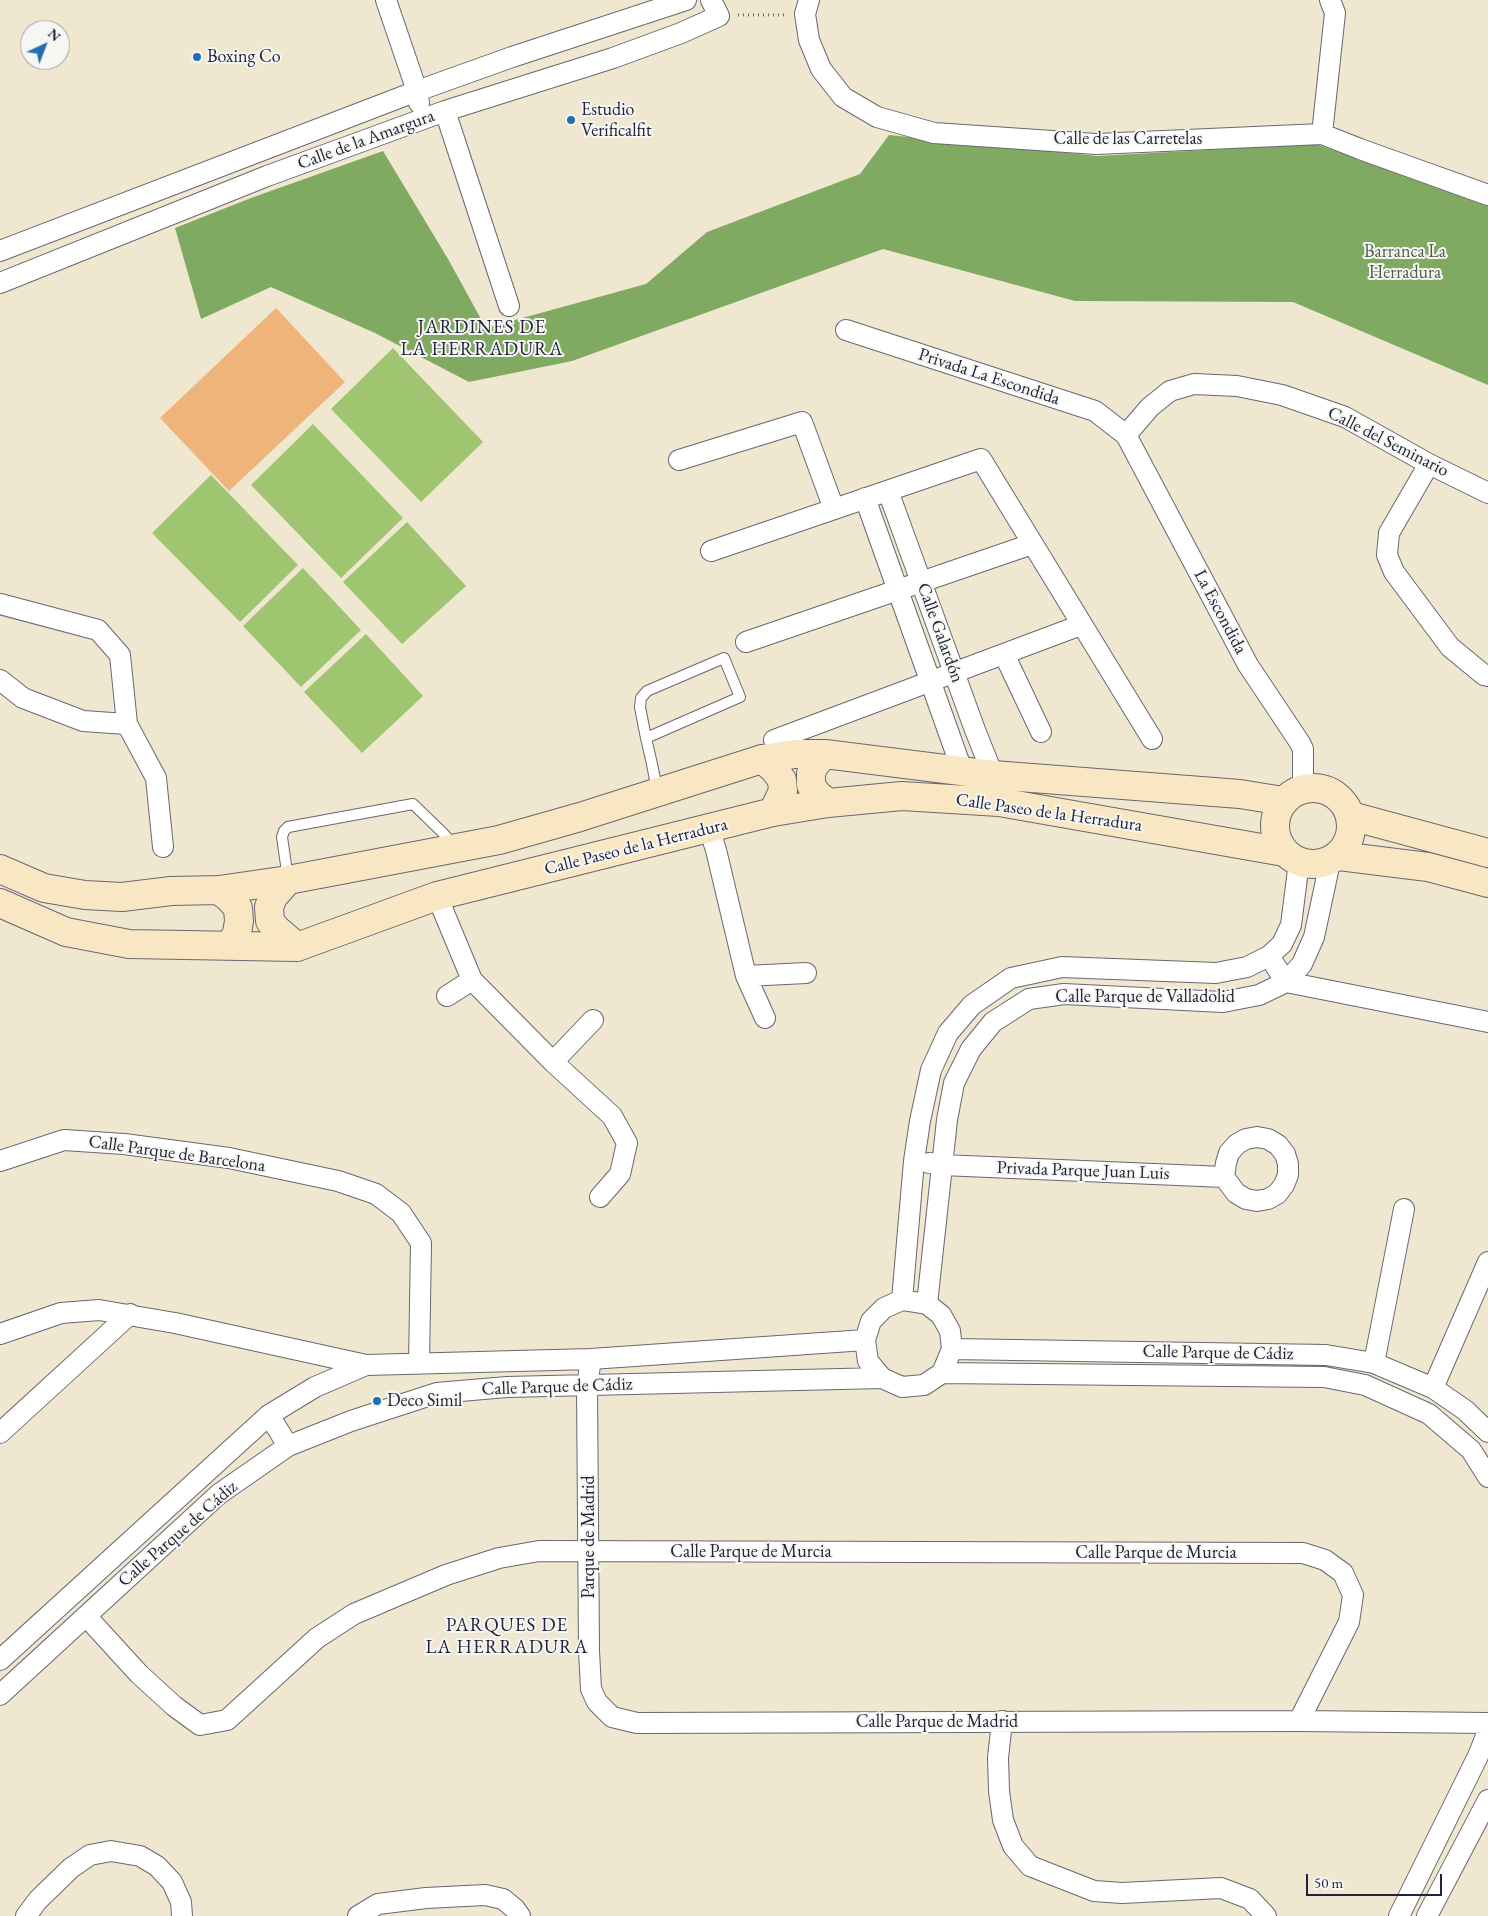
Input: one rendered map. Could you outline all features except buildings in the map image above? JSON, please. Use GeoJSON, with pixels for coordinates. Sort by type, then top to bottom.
{"type":"FeatureCollection","features":[{"type":"Feature","properties":{"kind":"main road","name":"Calle Paseo de la Herradura"},"geometry":{"type":"LineString","coordinates":[[0,869],[44,888],[85,895],[122,897],[219,890],[288,880],[500,840],[658,792],[768,749],[795,754],[825,754],[993,774],[1240,794],[1293,795]]}},
{"type":"Feature","properties":{"kind":"main road"},"geometry":{"type":"LineString","coordinates":[[768,749],[774,769],[782,780],[782,791],[773,812]]}},
{"type":"Feature","properties":{"kind":"main road"},"geometry":{"type":"LineString","coordinates":[[825,754],[815,764],[811,773],[811,785],[816,794],[828,803]]}},
{"type":"Feature","properties":{"kind":"main road"},"geometry":{"type":"LineString","coordinates":[[1334,859],[1351,838],[1351,816],[1344,802],[1333,792],[1318,788],[1293,795],[1275,817],[1275,836],[1291,857],[1428,867],[1488,883]]}},
{"type":"Feature","properties":{"kind":"main road","name":"Calle Paseo de la Herradura"},"geometry":{"type":"LineString","coordinates":[[0,903],[66,932],[129,944],[297,947],[437,896],[773,812],[828,803],[902,796],[999,802],[1291,857]]}},
{"type":"Feature","properties":{"kind":"main road"},"geometry":{"type":"LineString","coordinates":[[1351,816],[1488,853]]}},
{"type":"Feature","properties":{"kind":"main road"},"geometry":{"type":"LineString","coordinates":[[288,880],[272,897],[269,908],[270,921],[276,929],[297,947]]}},
{"type":"Feature","properties":{"kind":"main road"},"geometry":{"type":"LineString","coordinates":[[219,890],[238,908],[239,921],[237,933],[230,946]]}},
{"type":"Feature","properties":{"kind":"street","name":"Calle de la Amargura"},"geometry":{"type":"LineString","coordinates":[[386,0],[417,91]]}},
{"type":"Feature","properties":{"kind":"street","name":"Calle de la Amargura"},"geometry":{"type":"LineString","coordinates":[[0,251],[417,91],[512,57],[686,0]]}},
{"type":"Feature","properties":{"kind":"street"},"geometry":{"type":"LineString","coordinates":[[1322,134],[1335,13],[1330,0]]}},
{"type":"Feature","properties":{"kind":"street","name":"Calle de las Carretelas"},"geometry":{"type":"LineString","coordinates":[[807,7],[809,40],[821,69],[843,97],[877,117],[934,133],[1096,144],[1322,134],[1488,194]]}},
{"type":"Feature","properties":{"kind":"street","name":"Calle de la Amargura"},"geometry":{"type":"LineString","coordinates":[[1,281],[267,176],[423,119],[613,58],[680,33],[715,8]]}},
{"type":"Feature","properties":{"kind":"street"},"geometry":{"type":"LineString","coordinates":[[417,91],[423,119]]}},
{"type":"Feature","properties":{"kind":"street"},"geometry":{"type":"LineString","coordinates":[[445,111],[509,306]]}},
{"type":"Feature","properties":{"kind":"street","name":"Privada La Escondida"},"geometry":{"type":"LineString","coordinates":[[846,330],[1095,412],[1126,435]]}},
{"type":"Feature","properties":{"kind":"street","name":"Calle del Seminario"},"geometry":{"type":"LineString","coordinates":[[1126,435],[1150,408],[1170,391],[1194,384],[1236,386],[1282,395],[1345,417],[1428,464],[1488,493]]}},
{"type":"Feature","properties":{"kind":"street"},"geometry":{"type":"LineString","coordinates":[[679,460],[802,422],[834,509]]}},
{"type":"Feature","properties":{"kind":"street","name":"La Escondida"},"geometry":{"type":"LineString","coordinates":[[1126,435],[1248,665],[1303,749],[1293,795]]}},
{"type":"Feature","properties":{"kind":"street"},"geometry":{"type":"LineString","coordinates":[[711,551],[980,459],[1152,739]]}},
{"type":"Feature","properties":{"kind":"street"},"geometry":{"type":"LineString","coordinates":[[1428,464],[1389,533],[1387,554],[1394,572],[1450,647],[1488,676]]}},
{"type":"Feature","properties":{"kind":"street","name":"Calle Galardón"},"geometry":{"type":"LineString","coordinates":[[888,491],[993,774]]}},
{"type":"Feature","properties":{"kind":"street","name":"Calle Galardón"},"geometry":{"type":"LineString","coordinates":[[865,498],[962,770]]}},
{"type":"Feature","properties":{"kind":"street"},"geometry":{"type":"LineString","coordinates":[[746,642],[1032,544]]}},
{"type":"Feature","properties":{"kind":"street"},"geometry":{"type":"LineString","coordinates":[[0,604],[98,630],[120,654],[127,724],[156,778],[163,847]]}},
{"type":"Feature","properties":{"kind":"street"},"geometry":{"type":"LineString","coordinates":[[768,749],[931,681],[1081,624]]}},
{"type":"Feature","properties":{"kind":"street"},"geometry":{"type":"LineString","coordinates":[[1004,654],[1041,732]]}},
{"type":"Feature","properties":{"kind":"street"},"geometry":{"type":"LineString","coordinates":[[0,680],[23,698],[83,721],[127,724]]}},
{"type":"Feature","properties":{"kind":"street"},"geometry":{"type":"LineString","coordinates":[[709,828],[746,976],[765,1018]]}},
{"type":"Feature","properties":{"kind":"street","name":"Calle Parque de Valladolid"},"geometry":{"type":"LineString","coordinates":[[902,1300],[914,1161],[931,1070],[948,1033],[972,1005],[1011,978],[1062,967],[1216,973],[1247,967],[1269,956],[1282,944],[1291,924],[1291,857]]}},
{"type":"Feature","properties":{"kind":"street","name":"Calle Parque de Valladolid"},"geometry":{"type":"LineString","coordinates":[[926,1304],[946,1120],[954,1083],[971,1049],[993,1022],[1029,999],[1064,994],[1223,1002],[1259,995],[1286,982],[1302,964],[1314,937],[1334,859]]}},
{"type":"Feature","properties":{"kind":"street"},"geometry":{"type":"LineString","coordinates":[[437,896],[472,980],[553,1062],[612,1116],[627,1143],[620,1174],[600,1197]]}},
{"type":"Feature","properties":{"kind":"street"},"geometry":{"type":"LineString","coordinates":[[1269,956],[1286,982],[1488,1022]]}},
{"type":"Feature","properties":{"kind":"street"},"geometry":{"type":"LineString","coordinates":[[746,976],[806,973]]}},
{"type":"Feature","properties":{"kind":"street"},"geometry":{"type":"LineString","coordinates":[[447,996],[472,980]]}},
{"type":"Feature","properties":{"kind":"street"},"geometry":{"type":"LineString","coordinates":[[553,1062],[592,1020]]}},
{"type":"Feature","properties":{"kind":"street","name":"Calle Parque de Barcelona"},"geometry":{"type":"LineString","coordinates":[[0,1161],[64,1140],[124,1144],[230,1158],[338,1182],[376,1194],[401,1213],[421,1243],[420,1364]]}},
{"type":"Feature","properties":{"kind":"street","name":"Privada Parque Juan Luis"},"geometry":{"type":"LineString","coordinates":[[914,1161],[942,1165],[1224,1177]]}},
{"type":"Feature","properties":{"kind":"street"},"geometry":{"type":"LineString","coordinates":[[1374,1363],[1404,1209]]}},
{"type":"Feature","properties":{"kind":"street"},"geometry":{"type":"LineString","coordinates":[[1433,1388],[1488,1262]]}},
{"type":"Feature","properties":{"kind":"street"},"geometry":{"type":"LineString","coordinates":[[882,1378],[868,1361],[865,1340],[871,1322],[884,1308],[902,1300],[926,1304],[941,1315],[950,1331],[952,1349],[942,1373]]}},
{"type":"Feature","properties":{"kind":"street"},"geometry":{"type":"LineString","coordinates":[[0,1334],[61,1313],[99,1310],[130,1314],[366,1365]]}},
{"type":"Feature","properties":{"kind":"street"},"geometry":{"type":"LineString","coordinates":[[0,1432],[130,1314]]}},
{"type":"Feature","properties":{"kind":"street","name":"Calle Parque de Cádiz"},"geometry":{"type":"LineString","coordinates":[[5,1656],[269,1415],[315,1388],[366,1365],[590,1358],[865,1340]]}},
{"type":"Feature","properties":{"kind":"street","name":"Calle Parque de Cádiz"},"geometry":{"type":"LineString","coordinates":[[952,1349],[1326,1355],[1374,1363],[1433,1388],[1465,1410],[1488,1432]]}},
{"type":"Feature","properties":{"kind":"street","name":"Parque de Madrid"},"geometry":{"type":"LineString","coordinates":[[590,1358],[587,1386],[589,1651],[592,1689]]}},
{"type":"Feature","properties":{"kind":"street","name":"Calle Parque de Cádiz"},"geometry":{"type":"LineString","coordinates":[[0,1695],[219,1494],[288,1446],[351,1421],[437,1393],[507,1387],[882,1378],[902,1387],[924,1385],[942,1373],[1324,1377],[1365,1385],[1429,1414],[1471,1450],[1488,1477]]}},
{"type":"Feature","properties":{"kind":"street"},"geometry":{"type":"LineString","coordinates":[[269,1415],[288,1446]]}},
{"type":"Feature","properties":{"kind":"street","name":"Calle Parque de Murcia"},"geometry":{"type":"LineString","coordinates":[[86,1616],[139,1674],[174,1706],[200,1725],[227,1720],[317,1638],[354,1614],[402,1592],[446,1575],[499,1558],[539,1551],[1302,1553],[1325,1560],[1343,1573],[1353,1595],[1349,1622],[1299,1721]]}},
{"type":"Feature","properties":{"kind":"street","name":"Calle Parque de Madrid"},"geometry":{"type":"LineString","coordinates":[[592,1689],[597,1702],[612,1717],[636,1723],[1002,1721],[1488,1723]]}},
{"type":"Feature","properties":{"kind":"street"},"geometry":{"type":"LineString","coordinates":[[1002,1721],[998,1758],[999,1792],[1003,1820],[1013,1846],[1030,1866],[1094,1891],[1122,1893],[1178,1892],[1221,1888],[1250,1899],[1266,1916]]}},
{"type":"Feature","properties":{"kind":"street"},"geometry":{"type":"LineString","coordinates":[[1399,1916],[1483,1758],[1488,1731]]}},
{"type":"Feature","properties":{"kind":"street"},"geometry":{"type":"LineString","coordinates":[[1427,1916],[1488,1800]]}},
{"type":"Feature","properties":{"kind":"street"},"geometry":{"type":"LineString","coordinates":[[26,1916],[38,1900],[71,1868],[90,1855],[111,1851],[140,1856],[157,1866],[172,1882],[181,1902],[182,1916]]}},
{"type":"Feature","properties":{"kind":"street"},"geometry":{"type":"LineString","coordinates":[[358,1916],[378,1904],[426,1898],[485,1895],[503,1899],[520,1916]]}},
{"type":"Feature","properties":{"kind":"lane"},"geometry":{"type":"LineString","coordinates":[[646,738],[740,697],[724,658],[647,690],[641,698],[640,707],[646,738],[658,792]]}},
{"type":"Feature","properties":{"kind":"lane"},"geometry":{"type":"LineString","coordinates":[[288,880],[282,836],[284,831],[288,827],[317,821],[413,804],[456,848]]}},
{"type":"Feature","properties":{"kind":"path"},"geometry":{"type":"LineString","coordinates":[[715,8],[807,7]]}},
{"type":"Feature","properties":{"kind":"green space","name":"Barranca La Herradura"},"geometry":{"type":"Polygon","coordinates":[[[889,135],[1098,156],[1316,144],[1488,206],[1488,385],[1293,302],[1075,301],[883,249],[572,361],[469,382],[375,333],[271,287],[201,319],[175,228],[251,198],[383,151],[448,259],[486,328],[646,284],[707,232],[860,174],[889,135]]]}},
{"type":"Feature","properties":{"kind":"green space"},"geometry":{"type":"Polygon","coordinates":[[[393,348],[483,442],[421,502],[331,409],[393,348]]]}},
{"type":"Feature","properties":{"kind":"green space"},"geometry":{"type":"Polygon","coordinates":[[[313,424],[403,518],[341,578],[251,485],[313,424]]]}},
{"type":"Feature","properties":{"kind":"green space"},"geometry":{"type":"Polygon","coordinates":[[[211,475],[298,565],[240,622],[152,533],[211,475]]]}},
{"type":"Feature","properties":{"kind":"green space"},"geometry":{"type":"Polygon","coordinates":[[[407,522],[466,586],[402,644],[343,582],[407,522]]]}},
{"type":"Feature","properties":{"kind":"green space"},"geometry":{"type":"Polygon","coordinates":[[[303,568],[361,630],[301,687],[243,626],[303,568]]]}},
{"type":"Feature","properties":{"kind":"green space"},"geometry":{"type":"Polygon","coordinates":[[[366,634],[423,696],[362,753],[304,692],[366,634]]]}},
{"type":"Feature","properties":{"kind":"place","name":"Boxing Co"},"geometry":{"type":"Point","coordinates":[197,57]}},
{"type":"Feature","properties":{"kind":"place","name":"Estudio Verificalfit"},"geometry":{"type":"Point","coordinates":[571,120]}},
{"type":"Feature","properties":{"kind":"place","name":"Deco Simil"},"geometry":{"type":"Point","coordinates":[377,1401]}},
{"type":"Feature","properties":{"kind":"district","name":"JARDINES DE LA HERRADURA"},"geometry":{"type":"Point","coordinates":[482,339]}},
{"type":"Feature","properties":{"kind":"district","name":"PARQUES DE LA HERRADURA"},"geometry":{"type":"Point","coordinates":[507,1637]}}]}
